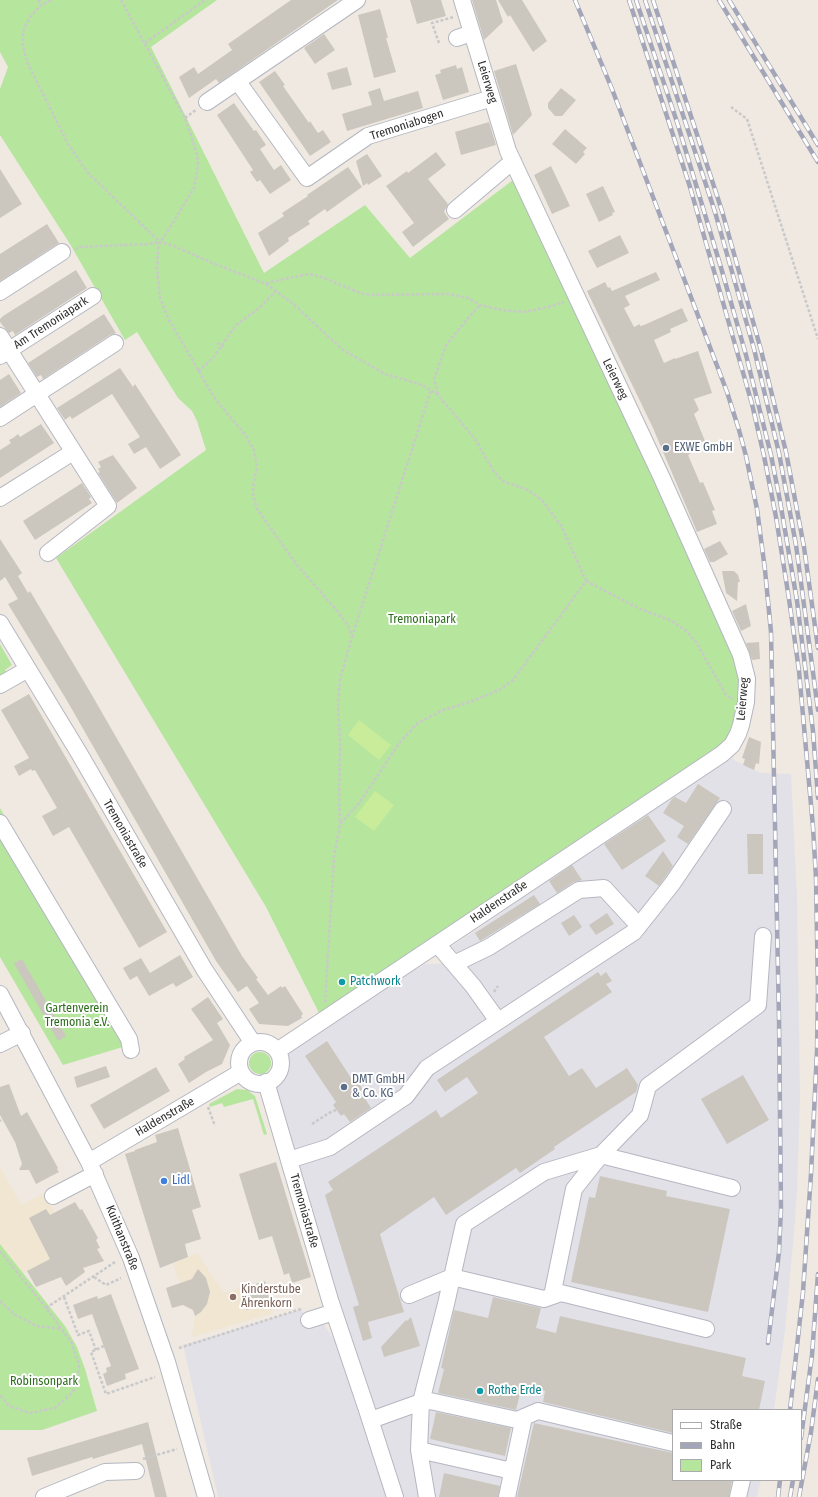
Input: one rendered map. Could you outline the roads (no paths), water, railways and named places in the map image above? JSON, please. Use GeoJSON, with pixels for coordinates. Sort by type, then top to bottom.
{"type":"FeatureCollection","features":[{"type":"Feature","properties":{"kind":"street"},"geometry":{"type":"LineString","coordinates":[[207,102],[357,0]]}},
{"type":"Feature","properties":{"kind":"street","name":"Leierweg"},"geometry":{"type":"LineString","coordinates":[[464,6],[508,151],[661,476],[741,655],[747,679],[746,702],[738,734],[732,745],[722,754]]}},
{"type":"Feature","properties":{"kind":"street"},"geometry":{"type":"LineString","coordinates":[[457,38],[472,33]]}},
{"type":"Feature","properties":{"kind":"street","name":"Tremoniabogen"},"geometry":{"type":"LineString","coordinates":[[238,82],[307,178],[368,136],[492,98]]}},
{"type":"Feature","properties":{"kind":"street"},"geometry":{"type":"LineString","coordinates":[[455,210],[513,161]]}},
{"type":"Feature","properties":{"kind":"street"},"geometry":{"type":"LineString","coordinates":[[0,292],[62,252]]}},
{"type":"Feature","properties":{"kind":"street","name":"Am Tremoniapark"},"geometry":{"type":"LineString","coordinates":[[5,353],[93,296]]}},
{"type":"Feature","properties":{"kind":"street","name":"Am Tremoniapark"},"geometry":{"type":"LineString","coordinates":[[0,336],[5,353],[37,393],[108,506],[48,553]]}},
{"type":"Feature","properties":{"kind":"street"},"geometry":{"type":"LineString","coordinates":[[0,418],[115,343]]}},
{"type":"Feature","properties":{"kind":"street"},"geometry":{"type":"LineString","coordinates":[[0,498],[73,452]]}},
{"type":"Feature","properties":{"kind":"street","name":"Tremoniastraße"},"geometry":{"type":"LineString","coordinates":[[0,623],[79,753],[204,969],[253,1043]]}},
{"type":"Feature","properties":{"kind":"street"},"geometry":{"type":"LineString","coordinates":[[0,685],[28,669]]}},
{"type":"Feature","properties":{"kind":"street","name":"Haldenstraße"},"geometry":{"type":"LineString","coordinates":[[277,1051],[722,754]]}},
{"type":"Feature","properties":{"kind":"street"},"geometry":{"type":"LineString","coordinates":[[289,1160],[330,1147],[406,1096],[427,1068],[634,932],[672,884],[723,809]]}},
{"type":"Feature","properties":{"kind":"street"},"geometry":{"type":"LineString","coordinates":[[0,823],[129,1038],[131,1050]]}},
{"type":"Feature","properties":{"kind":"street"},"geometry":{"type":"LineString","coordinates":[[454,964],[490,947],[579,890],[604,888],[639,926]]}},
{"type":"Feature","properties":{"kind":"street"},"geometry":{"type":"LineString","coordinates":[[552,1296],[574,1189],[601,1155],[640,1115],[648,1086],[758,1005],[763,936]]}},
{"type":"Feature","properties":{"kind":"street"},"geometry":{"type":"LineString","coordinates":[[437,944],[498,1021]]}},
{"type":"Feature","properties":{"kind":"street","name":"Kuithanstraße"},"geometry":{"type":"LineString","coordinates":[[0,994],[22,1033],[92,1168],[131,1258],[158,1335],[192,1445],[206,1497]]}},
{"type":"Feature","properties":{"kind":"street"},"geometry":{"type":"LineString","coordinates":[[0,1044],[22,1033]]}},
{"type":"Feature","properties":{"kind":"street"},"geometry":{"type":"LineString","coordinates":[[253,1043],[267,1043],[277,1051],[280,1061],[279,1070],[273,1079],[259,1084],[250,1081],[241,1072],[239,1066],[240,1056],[243,1049],[253,1043]]}},
{"type":"Feature","properties":{"kind":"street","name":"Haldenstraße"},"geometry":{"type":"LineString","coordinates":[[53,1196],[92,1168],[241,1072]]}},
{"type":"Feature","properties":{"kind":"street","name":"Tremoniastraße"},"geometry":{"type":"LineString","coordinates":[[266,1082],[334,1312],[371,1420],[395,1497]]}},
{"type":"Feature","properties":{"kind":"street"},"geometry":{"type":"LineString","coordinates":[[427,1497],[419,1450],[421,1402],[464,1224],[544,1172],[601,1155],[732,1188]]}},
{"type":"Feature","properties":{"kind":"street"},"geometry":{"type":"LineString","coordinates":[[408,1295],[452,1278],[544,1298],[561,1293],[706,1329]]}},
{"type":"Feature","properties":{"kind":"street"},"geometry":{"type":"LineString","coordinates":[[308,1314],[334,1312]]}},
{"type":"Feature","properties":{"kind":"street"},"geometry":{"type":"LineString","coordinates":[[371,1420],[421,1402],[430,1401],[517,1420],[538,1410],[672,1442]]}},
{"type":"Feature","properties":{"kind":"street"},"geometry":{"type":"LineString","coordinates":[[507,1497],[524,1417]]}},
{"type":"Feature","properties":{"kind":"street"},"geometry":{"type":"LineString","coordinates":[[419,1450],[512,1470]]}},
{"type":"Feature","properties":{"kind":"street"},"geometry":{"type":"LineString","coordinates":[[44,1497],[105,1472],[139,1465]]}},
{"type":"Feature","properties":{"kind":"street"},"geometry":{"type":"LineString","coordinates":[[738,1497],[742,1481]]}},
{"type":"Feature","properties":{"kind":"railway"},"geometry":{"type":"LineString","coordinates":[[575,0],[612,89],[727,392],[746,456],[757,509],[771,632],[779,1019],[781,1209],[779,1252],[768,1343]]}},
{"type":"Feature","properties":{"kind":"railway"},"geometry":{"type":"LineString","coordinates":[[629,0],[690,187],[752,404],[776,517],[799,671],[813,827],[816,878],[818,991],[817,1051],[811,1174],[803,1292],[790,1409]]}},
{"type":"Feature","properties":{"kind":"railway"},"geometry":{"type":"LineString","coordinates":[[636,0],[678,125],[722,271],[746,355],[771,455],[797,601],[813,731],[818,798]]}},
{"type":"Feature","properties":{"kind":"railway"},"geometry":{"type":"LineString","coordinates":[[645,0],[715,212],[754,349],[779,453],[796,545],[818,710]]}},
{"type":"Feature","properties":{"kind":"railway"},"geometry":{"type":"LineString","coordinates":[[653,0],[722,211],[761,350],[786,452],[804,547],[818,648]]}},
{"type":"Feature","properties":{"kind":"railway"},"geometry":{"type":"LineString","coordinates":[[719,0],[818,162]]}},
{"type":"Feature","properties":{"kind":"railway"},"geometry":{"type":"LineString","coordinates":[[729,0],[818,145]]}},
{"type":"Feature","properties":{"kind":"railway"},"geometry":{"type":"LineString","coordinates":[[802,1430],[812,1355],[818,1274]]}},
{"type":"Feature","properties":{"kind":"railway"},"geometry":{"type":"LineString","coordinates":[[802,1481],[811,1432],[818,1379]]}},
{"type":"Feature","properties":{"kind":"railway"},"geometry":{"type":"LineString","coordinates":[[778,1497],[780,1481]]}},
{"type":"Feature","properties":{"kind":"railway"},"geometry":{"type":"LineString","coordinates":[[790,1497],[793,1481]]}},
{"type":"Feature","properties":{"kind":"railway"},"geometry":{"type":"LineString","coordinates":[[799,1497],[802,1481]]}},
{"type":"Feature","properties":{"kind":"place","name":"EXWE GmbH"},"geometry":{"type":"Point","coordinates":[666,448]}},
{"type":"Feature","properties":{"kind":"place","name":"Patchwork"},"geometry":{"type":"Point","coordinates":[342,982]}},
{"type":"Feature","properties":{"kind":"place","name":"DMT GmbH & Co. KG"},"geometry":{"type":"Point","coordinates":[344,1087]}},
{"type":"Feature","properties":{"kind":"place","name":"Lidl"},"geometry":{"type":"Point","coordinates":[164,1181]}},
{"type":"Feature","properties":{"kind":"place","name":"Kinderstube Ährenkorn"},"geometry":{"type":"Point","coordinates":[233,1297]}},
{"type":"Feature","properties":{"kind":"place","name":"Rothe Erde"},"geometry":{"type":"Point","coordinates":[480,1391]}},
{"type":"Feature","properties":{"kind":"park label","name":"Tremoniapark"},"geometry":{"type":"Point","coordinates":[422,620]}},
{"type":"Feature","properties":{"kind":"park label","name":"Gartenverein Tremonia e.V."},"geometry":{"type":"Point","coordinates":[77,1016]}},
{"type":"Feature","properties":{"kind":"park label","name":"Robinsonpark"},"geometry":{"type":"Point","coordinates":[44,1382]}}]}
